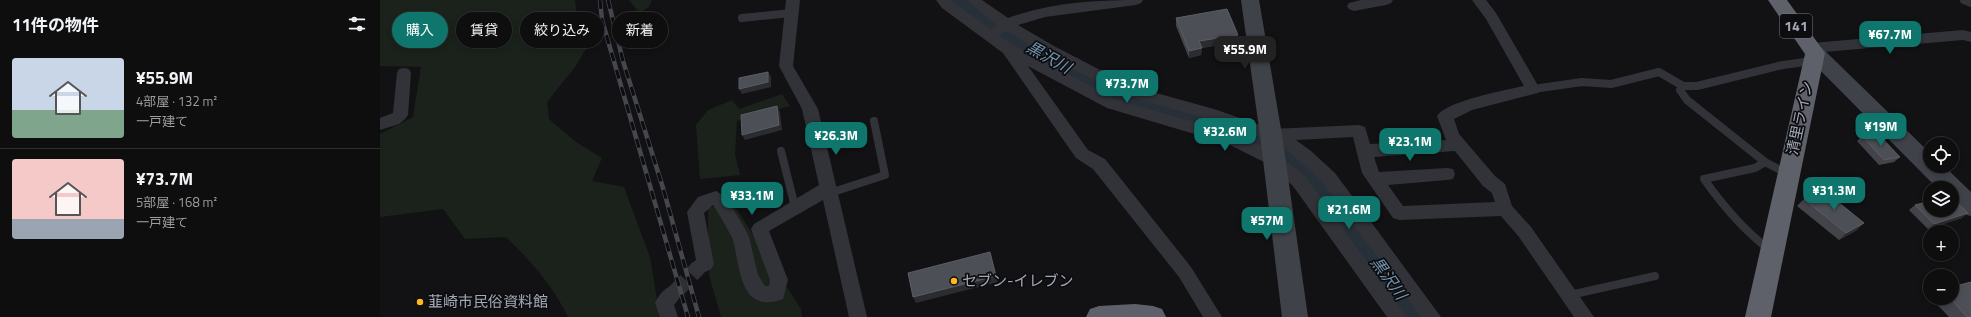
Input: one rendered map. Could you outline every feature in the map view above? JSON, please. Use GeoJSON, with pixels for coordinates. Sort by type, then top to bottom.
{"type":"FeatureCollection","features":[{"type":"Feature","properties":{"kind":"highway","name":"141"},"geometry":{"type":"LineString","coordinates":[[1777,0],[1813,54]]}},
{"type":"Feature","properties":{"kind":"highway","name":"清里ライン"},"geometry":{"type":"LineString","coordinates":[[1758,317],[1813,54]]}},
{"type":"Feature","properties":{"kind":"highway"},"geometry":{"type":"LineString","coordinates":[[1099,317],[1135,315],[1153,317]]}},
{"type":"Feature","properties":{"kind":"street"},"geometry":{"type":"LineString","coordinates":[[943,0],[947,6],[1086,69],[1169,111],[1233,139],[1274,160],[1299,181],[1375,262],[1432,317]]}},
{"type":"Feature","properties":{"kind":"street"},"geometry":{"type":"LineString","coordinates":[[973,0],[999,30],[1008,49],[1082,154],[1099,164],[1185,272],[1213,317]]}},
{"type":"Feature","properties":{"kind":"street"},"geometry":{"type":"LineString","coordinates":[[999,30],[1034,7],[1136,0]]}},
{"type":"Feature","properties":{"kind":"street"},"geometry":{"type":"LineString","coordinates":[[1250,0],[1271,135],[1295,317]]}},
{"type":"Feature","properties":{"kind":"street"},"geometry":{"type":"LineString","coordinates":[[1354,6],[1386,0]]}},
{"type":"Feature","properties":{"kind":"street"},"geometry":{"type":"LineString","coordinates":[[1479,0],[1491,16],[1533,90],[1468,105],[1445,116],[1452,137],[1489,181],[1499,189],[1505,209],[1525,232],[1585,317]]}},
{"type":"Feature","properties":{"kind":"street"},"geometry":{"type":"LineString","coordinates":[[792,6],[786,66],[810,109],[858,317]]}},
{"type":"Feature","properties":{"kind":"street"},"geometry":{"type":"LineString","coordinates":[[1813,54],[1963,35],[1971,37]]}},
{"type":"Feature","properties":{"kind":"street"},"geometry":{"type":"LineString","coordinates":[[1008,49],[1112,104],[1214,115],[1271,135],[1301,151],[1329,178],[1375,262],[1398,317]]}},
{"type":"Feature","properties":{"kind":"street"},"geometry":{"type":"LineString","coordinates":[[1813,54],[1971,207]]}},
{"type":"Feature","properties":{"kind":"street"},"geometry":{"type":"LineString","coordinates":[[1072,83],[1086,69]]}},
{"type":"Feature","properties":{"kind":"street"},"geometry":{"type":"LineString","coordinates":[[380,124],[394,120],[400,115],[404,73]]}},
{"type":"Feature","properties":{"kind":"street"},"geometry":{"type":"LineString","coordinates":[[1271,135],[1359,131],[1370,173],[1398,213],[1505,209]]}},
{"type":"Feature","properties":{"kind":"street"},"geometry":{"type":"LineString","coordinates":[[1364,150],[1459,145]]}},
{"type":"Feature","properties":{"kind":"street"},"geometry":{"type":"LineString","coordinates":[[1374,179],[1447,174]]}},
{"type":"Feature","properties":{"kind":"street"},"geometry":{"type":"LineString","coordinates":[[698,268],[705,264],[694,212],[700,204],[709,199],[716,198],[721,202],[733,226],[740,235],[749,277],[755,290],[761,294],[777,293],[779,280],[760,229],[764,225],[795,207],[829,191]]}},
{"type":"Feature","properties":{"kind":"street"},"geometry":{"type":"LineString","coordinates":[[669,317],[664,303],[675,292]]}},
{"type":"Feature","properties":{"kind":"lane"},"geometry":{"type":"LineString","coordinates":[[1964,0],[1971,3]]}},
{"type":"Feature","properties":{"kind":"lane"},"geometry":{"type":"LineString","coordinates":[[742,18],[792,6]]}},
{"type":"Feature","properties":{"kind":"lane"},"geometry":{"type":"LineString","coordinates":[[1533,90],[1582,82],[1611,84],[1659,72],[1683,86],[1697,86],[1783,65],[1813,54]]}},
{"type":"Feature","properties":{"kind":"lane"},"geometry":{"type":"LineString","coordinates":[[1683,86],[1680,90],[1687,100],[1765,162],[1788,174]]}},
{"type":"Feature","properties":{"kind":"lane"},"geometry":{"type":"LineString","coordinates":[[829,191],[885,175],[874,121]]}},
{"type":"Feature","properties":{"kind":"lane"},"geometry":{"type":"LineString","coordinates":[[781,151],[795,207]]}},
{"type":"Feature","properties":{"kind":"lane"},"geometry":{"type":"LineString","coordinates":[[1765,162],[1755,168],[1704,179],[1728,214],[1743,230],[1772,251]]}},
{"type":"Feature","properties":{"kind":"lane"},"geometry":{"type":"LineString","coordinates":[[1570,295],[1655,276]]}},
{"type":"Feature","properties":{"kind":"shaded area"},"geometry":{"type":"Polygon","coordinates":[[[380,0],[575,0],[578,12],[520,12],[520,48],[587,48],[575,67],[547,102],[549,119],[576,142],[602,158],[592,181],[624,187],[650,257],[660,317],[568,317],[556,295],[541,274],[506,237],[465,239],[443,209],[380,217],[380,134],[413,117],[421,67],[380,66],[380,0]]]}},
{"type":"Feature","properties":{"kind":"shaded area"},"geometry":{"type":"Polygon","coordinates":[[[629,0],[652,0],[649,7],[638,12],[629,0]]]}},
{"type":"Feature","properties":{"kind":"shaded area"},"geometry":{"type":"Polygon","coordinates":[[[782,94],[790,106],[737,121],[735,154],[740,175],[700,179],[696,125],[708,110],[732,100],[739,109],[782,94]]]}},
{"type":"Feature","properties":{"kind":"shaded area"},"geometry":{"type":"Polygon","coordinates":[[[732,202],[801,309],[802,317],[721,317],[709,275],[708,208],[732,202]]]}},
{"type":"Feature","properties":{"kind":"building"},"geometry":{"type":"Polygon","coordinates":[[[1227,9],[1238,35],[1199,41],[1202,48],[1189,51],[1176,18],[1227,9]]]}},
{"type":"Feature","properties":{"kind":"building"},"geometry":{"type":"Polygon","coordinates":[[[768,72],[768,82],[739,89],[739,78],[768,72]]]}},
{"type":"Feature","properties":{"kind":"building"},"geometry":{"type":"Polygon","coordinates":[[[777,106],[779,125],[742,135],[741,115],[777,106]]]}},
{"type":"Feature","properties":{"kind":"building"},"geometry":{"type":"Polygon","coordinates":[[[1877,133],[1900,157],[1884,160],[1862,136],[1877,133]]]}},
{"type":"Feature","properties":{"kind":"building"},"geometry":{"type":"Polygon","coordinates":[[[1822,189],[1864,223],[1846,233],[1804,199],[1822,189]]]}},
{"type":"Feature","properties":{"kind":"building"},"geometry":{"type":"Polygon","coordinates":[[[1923,203],[1923,213],[1915,205],[1923,203]]]}},
{"type":"Feature","properties":{"kind":"building"},"geometry":{"type":"Polygon","coordinates":[[[1959,205],[1968,213],[1959,216],[1959,205]]]}},
{"type":"Feature","properties":{"kind":"building"},"geometry":{"type":"Polygon","coordinates":[[[1927,217],[1956,217],[1934,224],[1927,217]]]}},
{"type":"Feature","properties":{"kind":"building","name":"セブン-イレブン"},"geometry":{"type":"Polygon","coordinates":[[[990,252],[996,276],[913,297],[908,273],[990,252]]]}},
{"type":"Feature","properties":{"kind":"building"},"geometry":{"type":"Polygon","coordinates":[[[1971,282],[1971,317],[1967,317],[1956,305],[1959,305],[1959,285],[1971,282]]]}},
{"type":"Feature","properties":{"kind":"waterway","name":"黒沢川"},"geometry":{"type":"LineString","coordinates":[[957,0],[990,24],[1097,83],[1133,100],[1246,135],[1298,161],[1327,193],[1417,317]]}},
{"type":"Feature","properties":{"kind":"tunnel"},"geometry":{"type":"LineString","coordinates":[[675,292],[698,268]]}},
{"type":"Feature","properties":{"kind":"railway"},"geometry":{"type":"LineString","coordinates":[[600,0],[602,20],[688,317]]}},
{"type":"Feature","properties":{"kind":"railway"},"geometry":{"type":"LineString","coordinates":[[608,0],[623,61],[663,188],[699,317]]}},
{"type":"Feature","properties":{"kind":"place","name":"セブン-イレブン"},"geometry":{"type":"Point","coordinates":[954,281]}},
{"type":"Feature","properties":{"kind":"place","name":"韮崎市民俗資料館"},"geometry":{"type":"Point","coordinates":[420,302]}}]}
